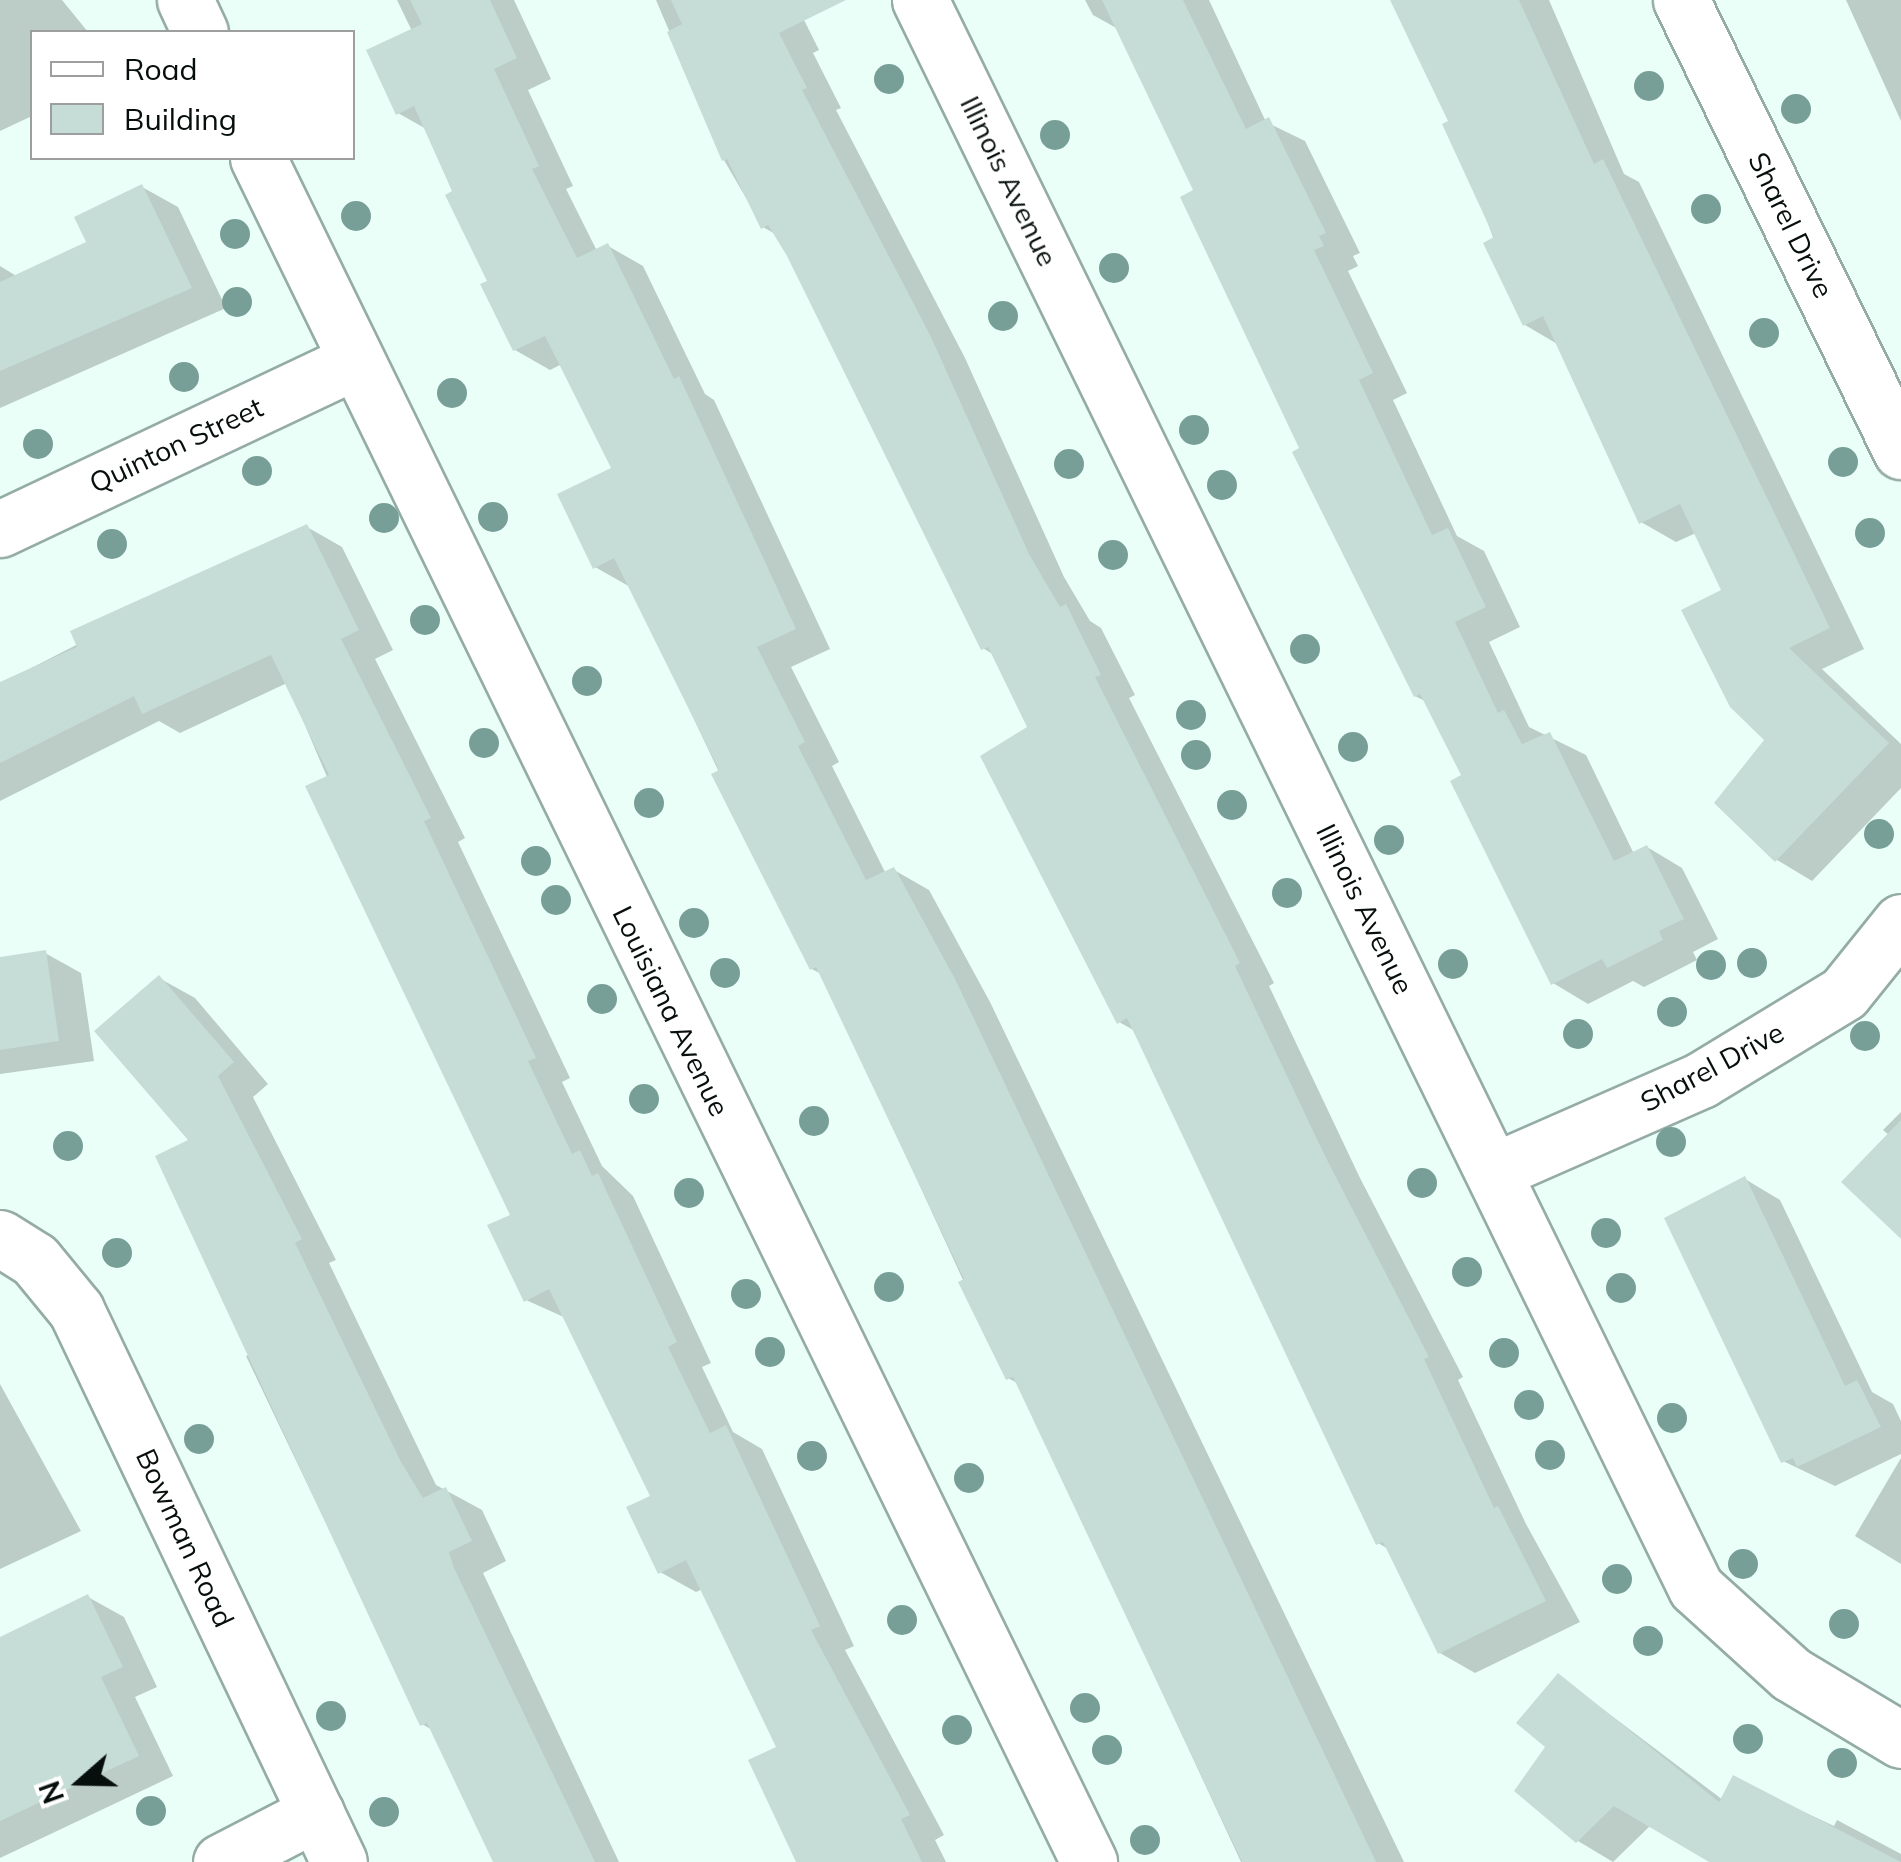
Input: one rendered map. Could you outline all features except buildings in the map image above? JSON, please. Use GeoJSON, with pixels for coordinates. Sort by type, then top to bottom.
{"type":"FeatureCollection","features":[{"type":"Feature","properties":{"kind":"street"},"geometry":{"type":"LineString","coordinates":[[185,0],[199,30]]}},
{"type":"Feature","properties":{"kind":"street","name":"Illinois Avenue"},"geometry":{"type":"LineString","coordinates":[[920,0],[1696,1588],[1791,1674],[1901,1740]]}},
{"type":"Feature","properties":{"kind":"street","name":"Sharel Drive"},"geometry":{"type":"LineString","coordinates":[[1681,0],[1901,450]]}},
{"type":"Feature","properties":{"kind":"street","name":"Louisiana Avenue"},"geometry":{"type":"LineString","coordinates":[[259,160],[353,362],[1089,1862]]}},
{"type":"Feature","properties":{"kind":"street","name":"Quinton Street"},"geometry":{"type":"LineString","coordinates":[[0,529],[353,362]]}},
{"type":"Feature","properties":{"kind":"street","name":"Sharel Drive"},"geometry":{"type":"LineString","coordinates":[[1494,1171],[1700,1080],[1844,993],[1901,922]]}},
{"type":"Feature","properties":{"kind":"street","name":"Bowman Road"},"geometry":{"type":"LineString","coordinates":[[0,1238],[36,1260],[76,1310],[339,1862]]}},
{"type":"Feature","properties":{"kind":"street"},"geometry":{"type":"LineString","coordinates":[[221,1862],[316,1814]]}}]}
